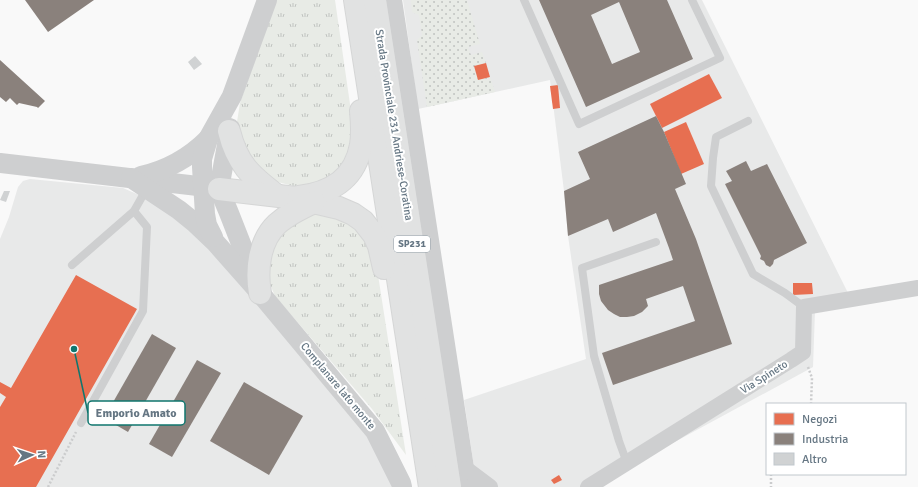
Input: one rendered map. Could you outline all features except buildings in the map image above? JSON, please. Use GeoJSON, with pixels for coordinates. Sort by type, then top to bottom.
{"type":"FeatureCollection","features":[{"type":"Feature","properties":{"kind":"highway","name":"SP231"},"geometry":{"type":"LineString","coordinates":[[229,131],[235,150],[242,163],[253,176],[295,198],[318,193],[335,186],[342,181],[354,166],[361,144],[362,130],[355,0]]}},
{"type":"Feature","properties":{"kind":"highway","name":"Strada Provinciale 231 Andriese-Coratina"},"geometry":{"type":"LineString","coordinates":[[355,0],[430,487]]}},
{"type":"Feature","properties":{"kind":"highway","name":"Strada Provinciale 231 Andriese-Coratina"},"geometry":{"type":"LineString","coordinates":[[375,0],[450,487]]}},
{"type":"Feature","properties":{"kind":"highway","name":"SP231"},"geometry":{"type":"LineString","coordinates":[[211,188],[295,198],[345,210],[358,217],[370,229],[378,242],[380,250],[425,454]]}},
{"type":"Feature","properties":{"kind":"highway","name":"SP231"},"geometry":{"type":"LineString","coordinates":[[260,293],[258,278],[262,249],[274,226],[296,211],[295,198]]}},
{"type":"Feature","properties":{"kind":"street","name":"Complanare lato monte"},"geometry":{"type":"LineString","coordinates":[[260,293],[229,213],[211,188],[202,161],[208,139],[232,96],[267,0]]}},
{"type":"Feature","properties":{"kind":"street"},"geometry":{"type":"LineString","coordinates":[[394,0],[469,487]]}},
{"type":"Feature","properties":{"kind":"street","name":"Complanare lato monte"},"geometry":{"type":"LineString","coordinates":[[215,242],[206,217],[211,188],[229,131],[232,96]]}},
{"type":"Feature","properties":{"kind":"street","name":"Complanare lato monte"},"geometry":{"type":"LineString","coordinates":[[208,139],[193,153],[139,183],[180,210],[195,223],[215,242],[260,293],[375,431],[401,486]]}},
{"type":"Feature","properties":{"kind":"street"},"geometry":{"type":"LineString","coordinates":[[0,163],[139,183],[211,188]]}},
{"type":"Feature","properties":{"kind":"street"},"geometry":{"type":"LineString","coordinates":[[803,352],[804,306],[918,288]]}},
{"type":"Feature","properties":{"kind":"street","name":"Via Spineto"},"geometry":{"type":"LineString","coordinates":[[588,487],[803,352]]}},
{"type":"Feature","properties":{"kind":"street"},"geometry":{"type":"LineString","coordinates":[[466,469],[490,487]]}},
{"type":"Feature","properties":{"kind":"lane"},"geometry":{"type":"LineString","coordinates":[[524,0],[579,124],[720,58],[692,0]]}},
{"type":"Feature","properties":{"kind":"lane"},"geometry":{"type":"LineString","coordinates":[[748,121],[716,137],[711,186],[753,274],[804,306]]}},
{"type":"Feature","properties":{"kind":"lane"},"geometry":{"type":"LineString","coordinates":[[72,265],[134,210],[139,183]]}},
{"type":"Feature","properties":{"kind":"lane"},"geometry":{"type":"LineString","coordinates":[[80,423],[143,311],[147,227],[134,210]]}},
{"type":"Feature","properties":{"kind":"lane"},"geometry":{"type":"LineString","coordinates":[[627,463],[594,356],[582,268],[656,242]]}},
{"type":"Feature","properties":{"kind":"path"},"geometry":{"type":"LineString","coordinates":[[803,352],[812,378],[811,403]]}},
{"type":"Feature","properties":{"kind":"path"},"geometry":{"type":"LineString","coordinates":[[48,487],[80,423]]}},
{"type":"Feature","properties":{"kind":"path"},"geometry":{"type":"LineString","coordinates":[[771,475],[771,487]]}},
{"type":"Feature","properties":{"kind":"shaded area"},"geometry":{"type":"Polygon","coordinates":[[[403,0],[702,0],[853,303],[815,311],[813,367],[647,457],[601,487],[477,487],[464,400],[586,359],[568,236],[550,80],[418,109],[403,0]]]}},
{"type":"Feature","properties":{"kind":"shaded area"},"geometry":{"type":"Polygon","coordinates":[[[30,179],[123,188],[162,205],[210,250],[299,349],[377,447],[393,487],[0,487],[0,239],[9,217],[18,187],[23,181],[30,179]]]}},
{"type":"Feature","properties":{"kind":"green space"},"geometry":{"type":"Polygon","coordinates":[[[276,0],[335,0],[353,125],[351,153],[339,174],[321,184],[297,187],[274,181],[254,169],[236,128],[240,103],[276,0]]]}},
{"type":"Feature","properties":{"kind":"green space"},"geometry":{"type":"Polygon","coordinates":[[[411,0],[467,0],[480,44],[468,47],[471,55],[482,52],[486,63],[474,67],[478,80],[490,77],[495,92],[427,107],[417,40],[422,35],[419,15],[412,12],[411,0]]]}},
{"type":"Feature","properties":{"kind":"green space"},"geometry":{"type":"Polygon","coordinates":[[[323,213],[347,220],[365,237],[376,262],[406,455],[372,409],[275,296],[269,282],[266,261],[274,235],[292,220],[323,213]]]}},
{"type":"Feature","properties":{"kind":"place","name":"Emporio Amato"},"geometry":{"type":"Point","coordinates":[74,349]}}]}
